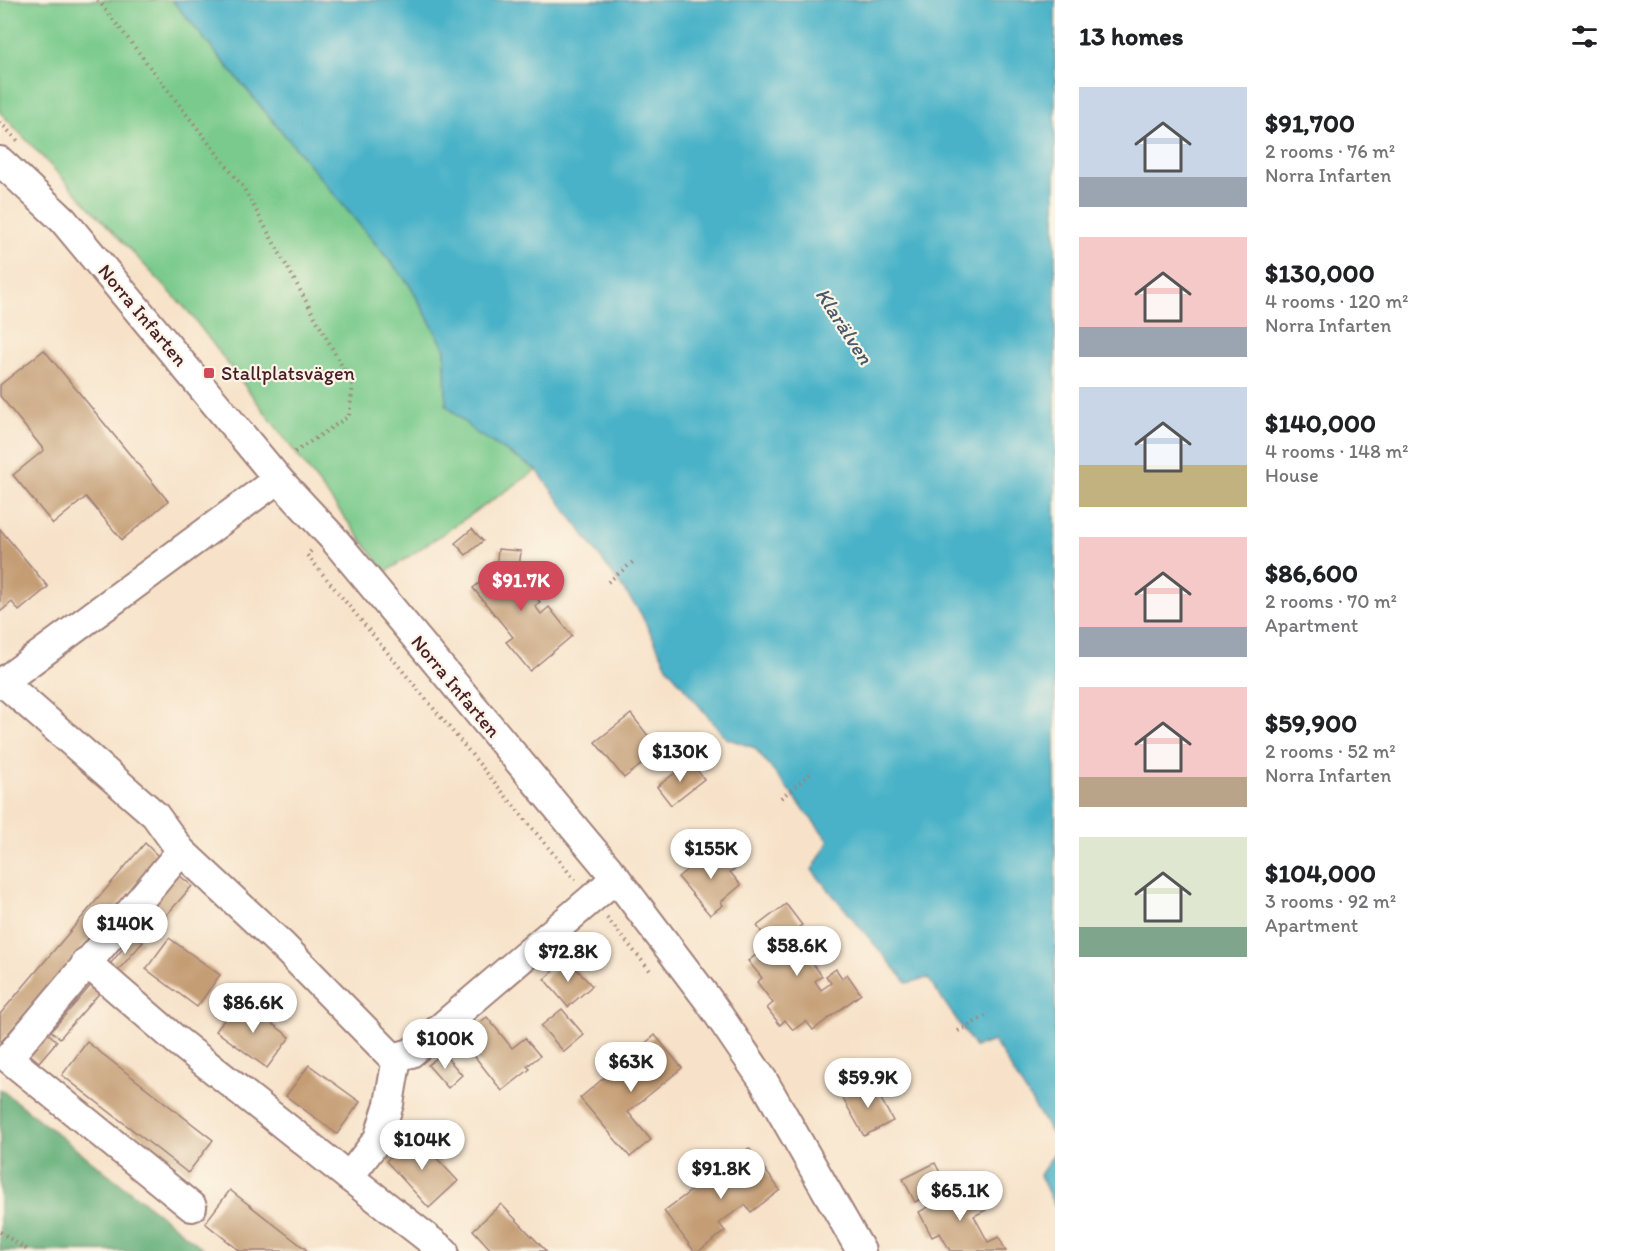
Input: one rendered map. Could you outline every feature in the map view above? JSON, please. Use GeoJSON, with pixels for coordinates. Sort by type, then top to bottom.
{"type":"FeatureCollection","features":[{"type":"Feature","properties":{"kind":"street","name":"Norra Infarten"},"geometry":{"type":"LineString","coordinates":[[0,160],[63,220],[278,479],[332,537],[616,878],[709,1001],[763,1080],[861,1251]]}},
{"type":"Feature","properties":{"kind":"street"},"geometry":{"type":"LineString","coordinates":[[278,479],[1,683],[154,814],[181,851],[283,946],[389,1054],[397,1057],[411,1053],[616,878]]}},
{"type":"Feature","properties":{"kind":"street"},"geometry":{"type":"LineString","coordinates":[[181,851],[8,1058],[192,1207]]}},
{"type":"Feature","properties":{"kind":"street"},"geometry":{"type":"LineString","coordinates":[[86,962],[175,1039],[444,1251]]}},
{"type":"Feature","properties":{"kind":"street"},"geometry":{"type":"LineString","coordinates":[[349,1177],[378,1139],[389,1104],[397,1057]]}},
{"type":"Feature","properties":{"kind":"path"},"geometry":{"type":"LineString","coordinates":[[98,0],[243,187],[353,386],[349,416],[292,454]]}},
{"type":"Feature","properties":{"kind":"path"},"geometry":{"type":"LineString","coordinates":[[608,582],[633,562]]}},
{"type":"Feature","properties":{"kind":"path"},"geometry":{"type":"LineString","coordinates":[[781,798],[812,773]]}},
{"type":"Feature","properties":{"kind":"path"},"geometry":{"type":"LineString","coordinates":[[958,1031],[986,1016]]}},
{"type":"Feature","properties":{"kind":"path"},"geometry":{"type":"LineString","coordinates":[[0,1232],[29,1251]]}},
{"type":"Feature","properties":{"kind":"green space"},"geometry":{"type":"Polygon","coordinates":[[[0,0],[172,0],[409,284],[445,349],[446,405],[476,433],[537,470],[386,572],[188,311],[0,112],[0,0]]]}},
{"type":"Feature","properties":{"kind":"green space"},"geometry":{"type":"Polygon","coordinates":[[[0,1089],[206,1251],[0,1251],[0,1089]]]}},
{"type":"Feature","properties":{"kind":"water","name":"Klarälven"},"geometry":{"type":"Polygon","coordinates":[[[172,0],[1055,0],[1055,1139],[994,1041],[975,1047],[928,978],[907,983],[812,870],[829,841],[755,748],[726,738],[668,668],[640,612],[537,470],[476,433],[446,405],[445,349],[409,284],[172,0]]]}},
{"type":"Feature","properties":{"kind":"water"},"geometry":{"type":"Polygon","coordinates":[[[1055,1152],[1055,1207],[1040,1175],[1055,1152]]]}},
{"type":"Feature","properties":{"kind":"building"},"geometry":{"type":"Polygon","coordinates":[[[44,350],[168,501],[122,540],[86,497],[53,524],[13,475],[44,450],[0,396],[0,385],[44,350]]]}},
{"type":"Feature","properties":{"kind":"building"},"geometry":{"type":"Polygon","coordinates":[[[0,529],[48,587],[19,611],[12,602],[0,612],[0,529]]]}},
{"type":"Feature","properties":{"kind":"building"},"geometry":{"type":"Polygon","coordinates":[[[472,529],[483,541],[466,555],[455,543],[472,529]]]}},
{"type":"Feature","properties":{"kind":"building"},"geometry":{"type":"Polygon","coordinates":[[[498,549],[521,551],[518,576],[540,602],[535,606],[541,614],[549,607],[572,636],[530,671],[506,642],[513,637],[473,588],[496,569],[498,549]]]}},
{"type":"Feature","properties":{"kind":"building"},"geometry":{"type":"Polygon","coordinates":[[[631,714],[653,742],[644,749],[651,757],[624,778],[595,742],[631,714]]]}},
{"type":"Feature","properties":{"kind":"building"},"geometry":{"type":"Polygon","coordinates":[[[690,761],[704,779],[671,805],[657,787],[690,761]]]}},
{"type":"Feature","properties":{"kind":"building"},"geometry":{"type":"Polygon","coordinates":[[[145,843],[159,857],[0,1043],[0,1014],[145,843]]]}},
{"type":"Feature","properties":{"kind":"building"},"geometry":{"type":"Polygon","coordinates":[[[717,845],[736,868],[730,872],[741,885],[721,902],[723,905],[710,915],[678,877],[717,845]]]}},
{"type":"Feature","properties":{"kind":"building"},"geometry":{"type":"Polygon","coordinates":[[[178,874],[192,886],[149,935],[135,923],[178,874]]]}},
{"type":"Feature","properties":{"kind":"building"},"geometry":{"type":"Polygon","coordinates":[[[786,904],[802,925],[790,933],[822,976],[815,981],[821,990],[831,983],[826,976],[836,969],[842,978],[847,974],[861,994],[813,1030],[806,1021],[793,1030],[785,1020],[780,1025],[767,1008],[773,1003],[757,982],[762,978],[748,961],[771,944],[757,926],[786,904]]]}},
{"type":"Feature","properties":{"kind":"building"},"geometry":{"type":"Polygon","coordinates":[[[134,935],[143,942],[114,975],[106,969],[134,935]]]}},
{"type":"Feature","properties":{"kind":"building"},"geometry":{"type":"Polygon","coordinates":[[[169,938],[220,975],[197,1007],[146,969],[169,938]]]}},
{"type":"Feature","properties":{"kind":"building"},"geometry":{"type":"Polygon","coordinates":[[[567,959],[592,986],[568,1007],[544,979],[567,959]]]}},
{"type":"Feature","properties":{"kind":"building"},"geometry":{"type":"Polygon","coordinates":[[[94,982],[103,989],[60,1038],[51,1031],[94,982]]]}},
{"type":"Feature","properties":{"kind":"building"},"geometry":{"type":"Polygon","coordinates":[[[239,999],[290,1037],[267,1068],[216,1031],[239,999]]]}},
{"type":"Feature","properties":{"kind":"building"},"geometry":{"type":"Polygon","coordinates":[[[562,1009],[584,1035],[564,1052],[541,1026],[562,1009]]]}},
{"type":"Feature","properties":{"kind":"building"},"geometry":{"type":"Polygon","coordinates":[[[487,1017],[512,1048],[525,1038],[540,1056],[527,1066],[530,1069],[502,1091],[460,1038],[487,1017]]]}},
{"type":"Feature","properties":{"kind":"building"},"geometry":{"type":"Polygon","coordinates":[[[44,1030],[57,1041],[39,1062],[26,1051],[44,1030]]]}},
{"type":"Feature","properties":{"kind":"building"},"geometry":{"type":"Polygon","coordinates":[[[655,1035],[682,1068],[628,1112],[651,1140],[630,1157],[580,1098],[655,1035]]]}},
{"type":"Feature","properties":{"kind":"building"},"geometry":{"type":"Polygon","coordinates":[[[87,1042],[213,1140],[188,1173],[62,1075],[87,1042]]]}},
{"type":"Feature","properties":{"kind":"building"},"geometry":{"type":"Polygon","coordinates":[[[443,1053],[462,1075],[448,1088],[428,1065],[443,1053]]]}},
{"type":"Feature","properties":{"kind":"building"},"geometry":{"type":"Polygon","coordinates":[[[309,1065],[360,1102],[337,1134],[286,1096],[309,1065]]]}},
{"type":"Feature","properties":{"kind":"building"},"geometry":{"type":"Polygon","coordinates":[[[871,1081],[893,1121],[864,1136],[842,1097],[871,1081]]]}},
{"type":"Feature","properties":{"kind":"building"},"geometry":{"type":"Polygon","coordinates":[[[415,1135],[458,1181],[429,1208],[386,1161],[415,1135]]]}},
{"type":"Feature","properties":{"kind":"building"},"geometry":{"type":"Polygon","coordinates":[[[749,1148],[780,1190],[751,1212],[745,1205],[719,1223],[725,1231],[699,1251],[694,1251],[664,1211],[749,1148]]]}},
{"type":"Feature","properties":{"kind":"building"},"geometry":{"type":"Polygon","coordinates":[[[935,1163],[947,1186],[915,1202],[903,1179],[935,1163]]]}},
{"type":"Feature","properties":{"kind":"building"},"geometry":{"type":"Polygon","coordinates":[[[973,1184],[986,1210],[974,1216],[988,1242],[999,1237],[1006,1251],[950,1251],[940,1233],[932,1237],[919,1212],[941,1200],[940,1197],[956,1188],[957,1192],[973,1184]]]}},
{"type":"Feature","properties":{"kind":"building"},"geometry":{"type":"Polygon","coordinates":[[[230,1190],[308,1251],[240,1251],[205,1223],[230,1190]]]}},
{"type":"Feature","properties":{"kind":"building"},"geometry":{"type":"Polygon","coordinates":[[[501,1204],[546,1251],[492,1251],[473,1230],[501,1204]]]}},
{"type":"Feature","properties":{"kind":"place","name":"Stallplatsvägen"},"geometry":{"type":"Point","coordinates":[209,373]}}]}
